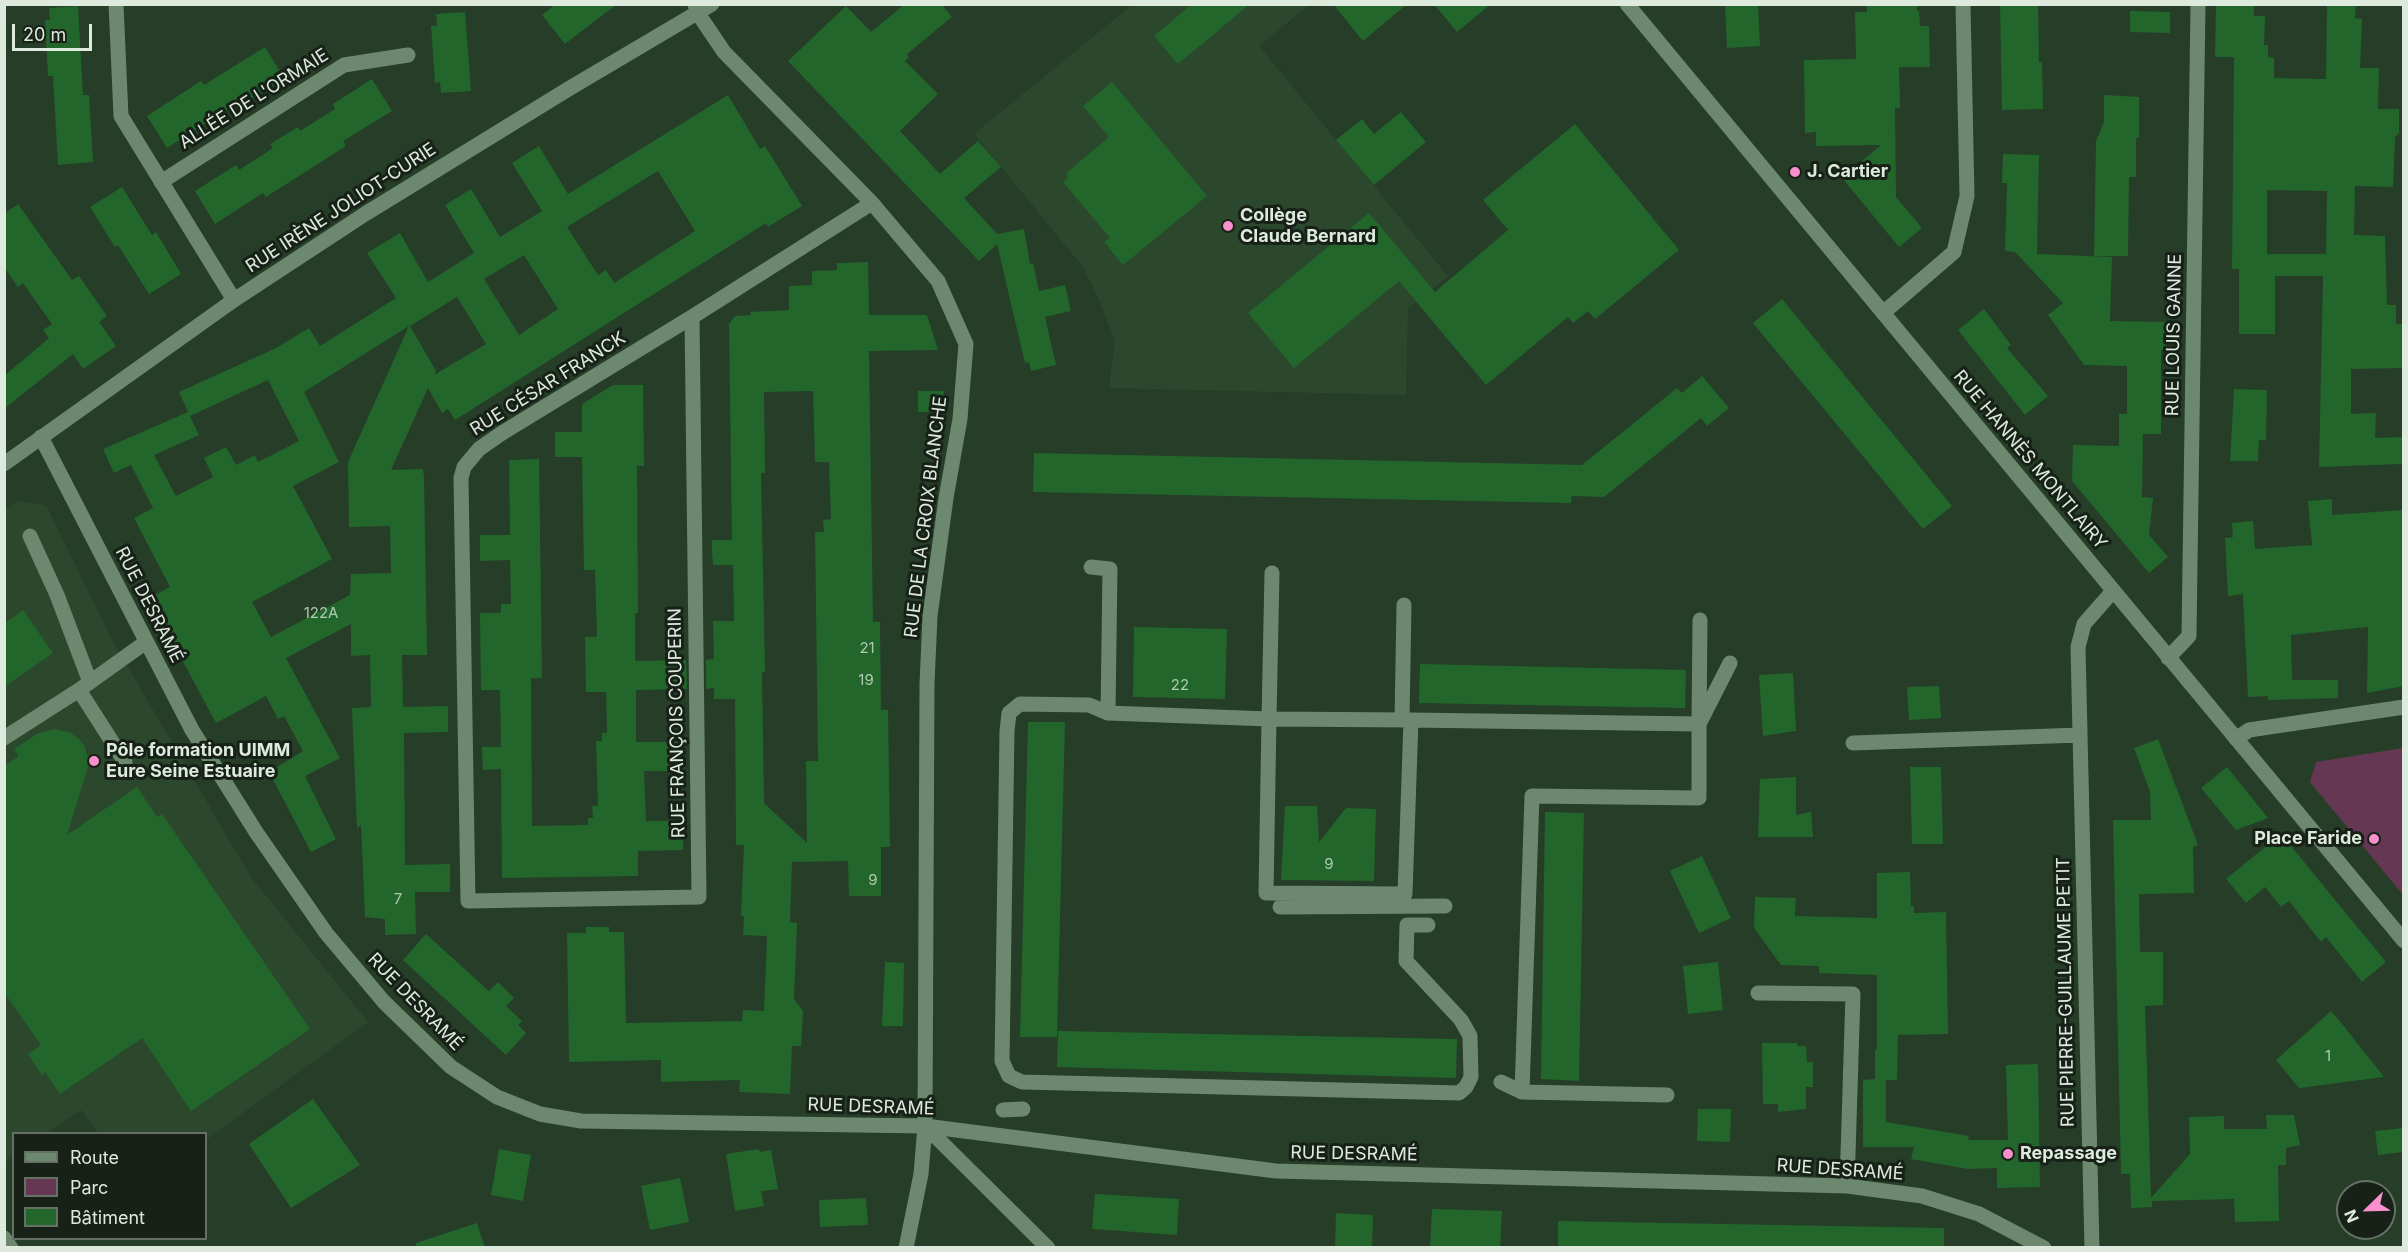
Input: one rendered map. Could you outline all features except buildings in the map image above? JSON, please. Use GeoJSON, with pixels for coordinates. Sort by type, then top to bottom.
{"type":"FeatureCollection","features":[{"type":"Feature","properties":{"kind":"street"},"geometry":{"type":"LineString","coordinates":[[116,4],[121,116],[234,300]]}},
{"type":"Feature","properties":{"kind":"street","name":"RUE IRÈNE JOLIOT-CURIE"},"geometry":{"type":"LineString","coordinates":[[4,465],[234,300],[365,214],[696,8],[712,4]]}},
{"type":"Feature","properties":{"kind":"street","name":"RUE HANNÈS MONTLAIRY"},"geometry":{"type":"LineString","coordinates":[[1627,4],[2403,941]]}},
{"type":"Feature","properties":{"kind":"street"},"geometry":{"type":"LineString","coordinates":[[1883,313],[1954,252],[1967,196],[1963,4]]}},
{"type":"Feature","properties":{"kind":"street","name":"RUE LOUIS GANNE"},"geometry":{"type":"LineString","coordinates":[[2168,658],[2189,636],[2198,4]]}},
{"type":"Feature","properties":{"kind":"street","name":"RUE DE LA CROIX BLANCHE"},"geometry":{"type":"LineString","coordinates":[[696,8],[724,52],[872,203],[938,281],[966,344],[960,419],[946,498],[930,616],[927,684],[925,1126],[921,1174],[906,1248]]}},
{"type":"Feature","properties":{"kind":"street","name":"ALLÉE DE L'ORMAIE"},"geometry":{"type":"LineString","coordinates":[[161,182],[344,65],[408,56]]}},
{"type":"Feature","properties":{"kind":"street","name":"RUE CÉSAR FRANCK"},"geometry":{"type":"LineString","coordinates":[[468,901],[461,478],[464,467],[479,449],[502,433],[872,203]]}},
{"type":"Feature","properties":{"kind":"street","name":"RUE FRANÇOIS COUPERIN"},"geometry":{"type":"LineString","coordinates":[[468,901],[699,897],[692,317]]}},
{"type":"Feature","properties":{"kind":"street","name":"RUE DESRAMÉ"},"geometry":{"type":"LineString","coordinates":[[41,437],[192,730],[256,832],[326,933],[384,1002],[451,1067],[497,1097],[540,1114],[581,1121],[925,1126],[1276,1171],[1847,1186],[1922,1196],[1979,1214],[2044,1248]]}},
{"type":"Feature","properties":{"kind":"street"},"geometry":{"type":"LineString","coordinates":[[30,536],[57,595],[84,686],[125,762]]}},
{"type":"Feature","properties":{"kind":"street"},"geometry":{"type":"LineString","coordinates":[[1091,567],[1110,569],[1108,713]]}},
{"type":"Feature","properties":{"kind":"street"},"geometry":{"type":"LineString","coordinates":[[1272,573],[1266,893],[1405,894],[1404,605]]}},
{"type":"Feature","properties":{"kind":"street","name":"RUE PIERRE-GUILLAUME PETIT"},"geometry":{"type":"LineString","coordinates":[[2092,1248],[2078,646],[2084,624],[2113,591]]}},
{"type":"Feature","properties":{"kind":"street"},"geometry":{"type":"LineString","coordinates":[[1522,1092],[1532,796],[1699,798],[1700,620]]}},
{"type":"Feature","properties":{"kind":"street"},"geometry":{"type":"LineString","coordinates":[[4,738],[146,642]]}},
{"type":"Feature","properties":{"kind":"street"},"geometry":{"type":"LineString","coordinates":[[1699,724],[1730,663]]}},
{"type":"Feature","properties":{"kind":"street"},"geometry":{"type":"LineString","coordinates":[[1428,925],[1407,925],[1406,961],[1461,1020],[1470,1036],[1471,1077],[1466,1088],[1459,1093],[1022,1082],[1009,1076],[1002,1061],[1006,731],[1009,713],[1020,704],[1089,705],[1108,713],[1269,719],[1699,724]]}},
{"type":"Feature","properties":{"kind":"street"},"geometry":{"type":"LineString","coordinates":[[2236,740],[2250,730],[2403,707]]}},
{"type":"Feature","properties":{"kind":"street"},"geometry":{"type":"LineString","coordinates":[[1852,743],[2080,735]]}},
{"type":"Feature","properties":{"kind":"street"},"geometry":{"type":"LineString","coordinates":[[1280,907],[1445,906]]}},
{"type":"Feature","properties":{"kind":"street"},"geometry":{"type":"LineString","coordinates":[[1758,993],[1853,994],[1847,1186]]}},
{"type":"Feature","properties":{"kind":"street"},"geometry":{"type":"LineString","coordinates":[[1501,1082],[1522,1092],[1667,1095]]}},
{"type":"Feature","properties":{"kind":"street"},"geometry":{"type":"LineString","coordinates":[[1003,1110],[1023,1109]]}},
{"type":"Feature","properties":{"kind":"street"},"geometry":{"type":"LineString","coordinates":[[925,1126],[1048,1248]]}},
{"type":"Feature","properties":{"kind":"street"},"geometry":{"type":"LineString","coordinates":[[4,1238],[11,1248]]}},
{"type":"Feature","properties":{"kind":"shaded area","name":"Collège Claude Bernard"},"geometry":{"type":"Polygon","coordinates":[[[1132,5],[1309,5],[1259,46],[1448,276],[1408,309],[1406,395],[1109,388],[1115,341],[1083,267],[974,134],[1132,5]]]}},
{"type":"Feature","properties":{"kind":"shaded area","name":"Pôle formation UIMM Eure Seine Estuaire"},"geometry":{"type":"Polygon","coordinates":[[[17,501],[46,505],[115,645],[251,877],[368,1022],[207,1139],[207,1132],[97,1132],[81,1110],[48,1132],[12,1132],[12,1157],[5,1162],[4,510],[17,501]]]}},
{"type":"Feature","properties":{"kind":"green space"},"geometry":{"type":"Polygon","coordinates":[[[2404,748],[2403,895],[2310,782],[2316,762],[2404,748]]]}},
{"type":"Feature","properties":{"kind":"place","name":"J. Cartier"},"geometry":{"type":"Point","coordinates":[1795,172]}},
{"type":"Feature","properties":{"kind":"place","name":"Collège Claude Bernard"},"geometry":{"type":"Point","coordinates":[1228,226]}},
{"type":"Feature","properties":{"kind":"place","name":"Pôle formation UIMM Eure Seine Estuaire"},"geometry":{"type":"Point","coordinates":[94,761]}},
{"type":"Feature","properties":{"kind":"place","name":"Place Faride"},"geometry":{"type":"Point","coordinates":[2374,839]}},
{"type":"Feature","properties":{"kind":"place","name":"Repassage"},"geometry":{"type":"Point","coordinates":[2008,1154]}}]}
